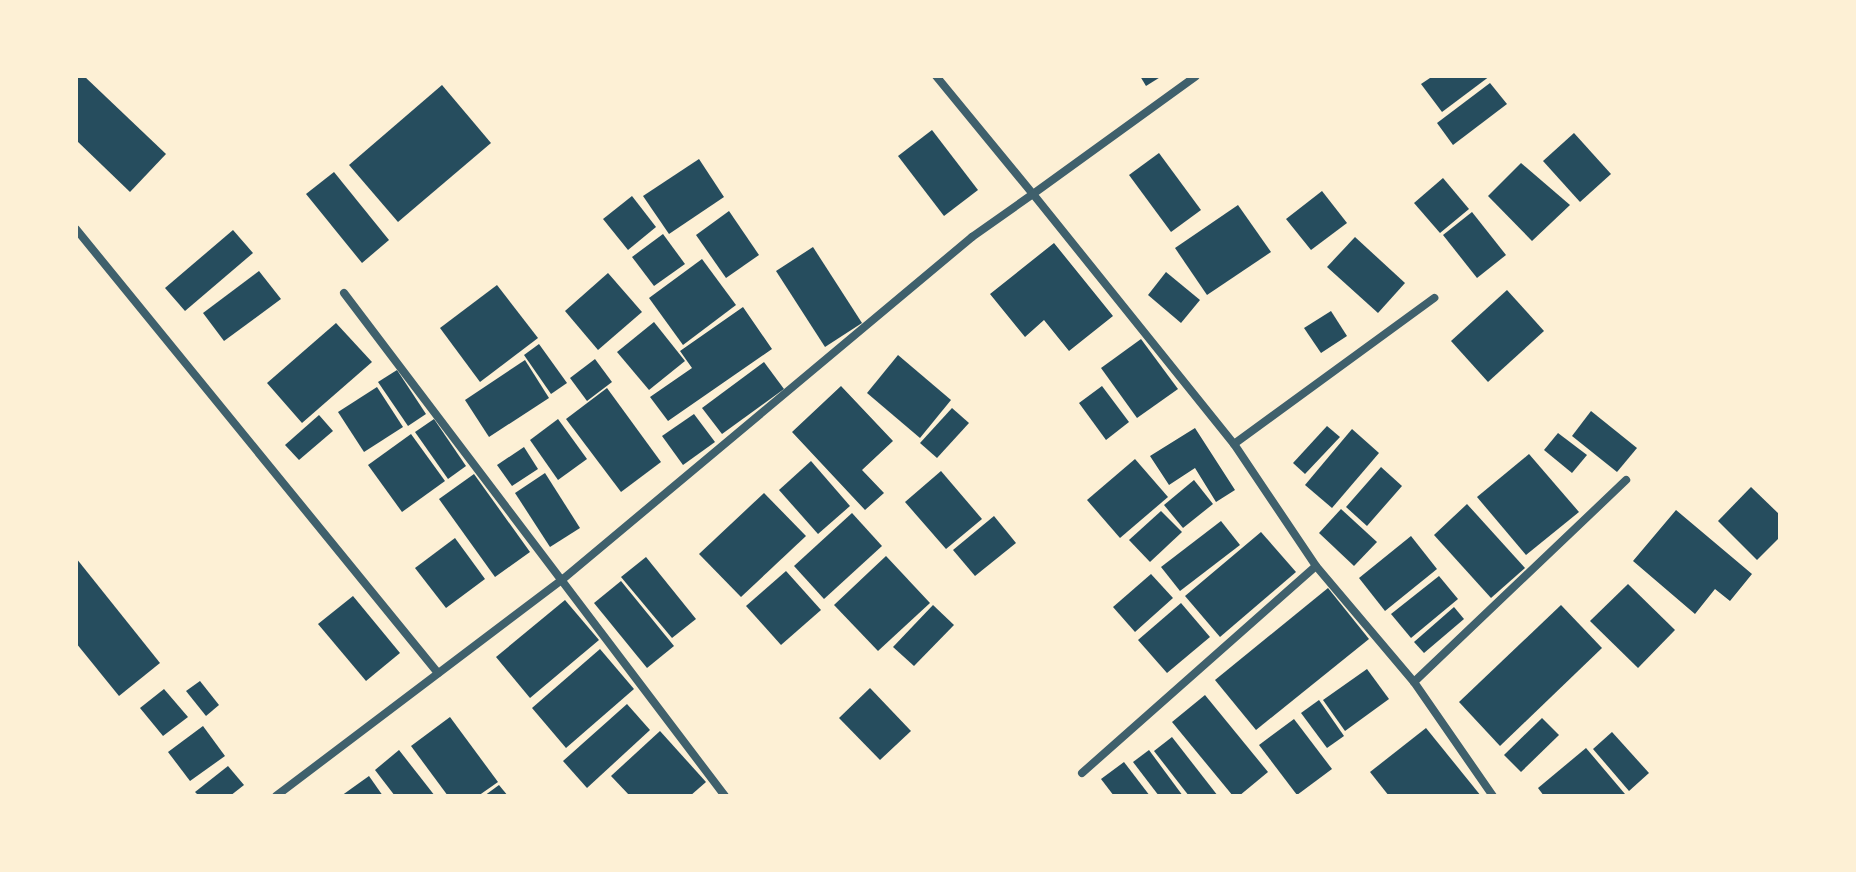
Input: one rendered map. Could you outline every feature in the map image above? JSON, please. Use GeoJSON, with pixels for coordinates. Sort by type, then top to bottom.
{"type":"FeatureCollection","features":[{"type":"Feature","properties":{"kind":"street"},"geometry":{"type":"LineString","coordinates":[[936,76],[1234,444],[1316,566],[1414,682],[1493,796]]}},
{"type":"Feature","properties":{"kind":"street"},"geometry":{"type":"LineString","coordinates":[[278,796],[563,579],[972,237],[1196,76]]}},
{"type":"Feature","properties":{"kind":"street"},"geometry":{"type":"LineString","coordinates":[[76,229],[438,673]]}},
{"type":"Feature","properties":{"kind":"street"},"geometry":{"type":"LineString","coordinates":[[344,293],[725,796]]}},
{"type":"Feature","properties":{"kind":"street"},"geometry":{"type":"LineString","coordinates":[[1234,444],[1434,298]]}},
{"type":"Feature","properties":{"kind":"street"},"geometry":{"type":"LineString","coordinates":[[1414,682],[1626,480]]}},
{"type":"Feature","properties":{"kind":"street"},"geometry":{"type":"LineString","coordinates":[[1082,773],[1316,566]]}},
{"type":"Feature","properties":{"kind":"building"},"geometry":{"type":"Polygon","coordinates":[[[76,76],[84,76],[166,154],[130,192],[76,140],[76,76]]]}},
{"type":"Feature","properties":{"kind":"building"},"geometry":{"type":"Polygon","coordinates":[[[1140,76],[1162,76],[1146,86],[1140,76]]]}},
{"type":"Feature","properties":{"kind":"building"},"geometry":{"type":"Polygon","coordinates":[[[1433,76],[1490,76],[1442,112],[1421,84],[1433,76]]]}},
{"type":"Feature","properties":{"kind":"building"},"geometry":{"type":"Polygon","coordinates":[[[1490,83],[1507,104],[1453,145],[1437,123],[1490,83]]]}},
{"type":"Feature","properties":{"kind":"building"},"geometry":{"type":"Polygon","coordinates":[[[442,85],[491,143],[398,222],[349,165],[442,85]]]}},
{"type":"Feature","properties":{"kind":"building"},"geometry":{"type":"Polygon","coordinates":[[[932,130],[978,190],[944,216],[898,156],[932,130]]]}},
{"type":"Feature","properties":{"kind":"building"},"geometry":{"type":"Polygon","coordinates":[[[1574,133],[1611,174],[1580,202],[1543,161],[1574,133]]]}},
{"type":"Feature","properties":{"kind":"building"},"geometry":{"type":"Polygon","coordinates":[[[1159,153],[1201,210],[1171,232],[1129,175],[1159,153]]]}},
{"type":"Feature","properties":{"kind":"building"},"geometry":{"type":"Polygon","coordinates":[[[699,159],[724,197],[669,234],[643,196],[699,159]]]}},
{"type":"Feature","properties":{"kind":"building"},"geometry":{"type":"Polygon","coordinates":[[[1521,163],[1570,205],[1532,241],[1488,196],[1521,163]]]}},
{"type":"Feature","properties":{"kind":"building"},"geometry":{"type":"Polygon","coordinates":[[[334,172],[389,240],[362,263],[306,194],[334,172]]]}},
{"type":"Feature","properties":{"kind":"building"},"geometry":{"type":"Polygon","coordinates":[[[1443,178],[1469,209],[1440,233],[1414,203],[1443,178]]]}},
{"type":"Feature","properties":{"kind":"building"},"geometry":{"type":"Polygon","coordinates":[[[1322,191],[1347,223],[1311,250],[1286,219],[1322,191]]]}},
{"type":"Feature","properties":{"kind":"building"},"geometry":{"type":"Polygon","coordinates":[[[632,196],[656,227],[628,250],[603,219],[632,196]]]}},
{"type":"Feature","properties":{"kind":"building"},"geometry":{"type":"Polygon","coordinates":[[[1238,205],[1271,252],[1207,295],[1175,248],[1238,205]]]}},
{"type":"Feature","properties":{"kind":"building"},"geometry":{"type":"Polygon","coordinates":[[[729,211],[759,255],[726,278],[696,235],[729,211]]]}},
{"type":"Feature","properties":{"kind":"building"},"geometry":{"type":"Polygon","coordinates":[[[1472,212],[1506,255],[1477,278],[1443,235],[1472,212]]]}},
{"type":"Feature","properties":{"kind":"building"},"geometry":{"type":"Polygon","coordinates":[[[233,230],[253,253],[185,311],[165,288],[233,230]]]}},
{"type":"Feature","properties":{"kind":"building"},"geometry":{"type":"Polygon","coordinates":[[[663,234],[685,264],[654,286],[632,257],[663,234]]]}},
{"type":"Feature","properties":{"kind":"building"},"geometry":{"type":"Polygon","coordinates":[[[1355,237],[1405,283],[1378,313],[1327,267],[1355,237]]]}},
{"type":"Feature","properties":{"kind":"building"},"geometry":{"type":"Polygon","coordinates":[[[1054,243],[1113,316],[1069,351],[1044,320],[1025,337],[990,294],[1054,243]]]}},
{"type":"Feature","properties":{"kind":"building"},"geometry":{"type":"Polygon","coordinates":[[[813,247],[862,323],[825,347],[776,271],[813,247]]]}},
{"type":"Feature","properties":{"kind":"building"},"geometry":{"type":"Polygon","coordinates":[[[702,259],[736,305],[683,345],[649,298],[702,259]]]}},
{"type":"Feature","properties":{"kind":"building"},"geometry":{"type":"Polygon","coordinates":[[[259,271],[281,299],[224,341],[203,313],[259,271]]]}},
{"type":"Feature","properties":{"kind":"building"},"geometry":{"type":"Polygon","coordinates":[[[1166,272],[1200,300],[1181,323],[1148,295],[1166,272]]]}},
{"type":"Feature","properties":{"kind":"building"},"geometry":{"type":"Polygon","coordinates":[[[608,273],[642,312],[598,350],[565,311],[608,273]]]}},
{"type":"Feature","properties":{"kind":"building"},"geometry":{"type":"Polygon","coordinates":[[[497,285],[538,338],[480,382],[440,328],[497,285]]]}},
{"type":"Feature","properties":{"kind":"building"},"geometry":{"type":"Polygon","coordinates":[[[1507,290],[1544,331],[1488,382],[1451,341],[1507,290]]]}},
{"type":"Feature","properties":{"kind":"building"},"geometry":{"type":"Polygon","coordinates":[[[743,307],[772,349],[668,421],[650,397],[692,368],[680,351],[743,307]]]}},
{"type":"Feature","properties":{"kind":"building"},"geometry":{"type":"Polygon","coordinates":[[[1331,311],[1347,336],[1321,353],[1304,328],[1331,311]]]}},
{"type":"Feature","properties":{"kind":"building"},"geometry":{"type":"Polygon","coordinates":[[[654,322],[685,361],[649,390],[617,352],[654,322]]]}},
{"type":"Feature","properties":{"kind":"building"},"geometry":{"type":"Polygon","coordinates":[[[336,323],[372,362],[302,423],[267,383],[336,323]]]}},
{"type":"Feature","properties":{"kind":"building"},"geometry":{"type":"Polygon","coordinates":[[[1141,339],[1178,389],[1137,418],[1101,368],[1141,339]]]}},
{"type":"Feature","properties":{"kind":"building"},"geometry":{"type":"Polygon","coordinates":[[[539,344],[567,383],[551,394],[524,355],[539,344]]]}},
{"type":"Feature","properties":{"kind":"building"},"geometry":{"type":"Polygon","coordinates":[[[898,355],[951,400],[920,438],[867,393],[898,355]]]}},
{"type":"Feature","properties":{"kind":"building"},"geometry":{"type":"Polygon","coordinates":[[[595,359],[612,382],[587,401],[570,378],[595,359]]]}},
{"type":"Feature","properties":{"kind":"building"},"geometry":{"type":"Polygon","coordinates":[[[525,360],[549,398],[489,437],[465,400],[525,360]]]}},
{"type":"Feature","properties":{"kind":"building"},"geometry":{"type":"Polygon","coordinates":[[[764,362],[784,389],[722,434],[702,408],[764,362]]]}},
{"type":"Feature","properties":{"kind":"building"},"geometry":{"type":"Polygon","coordinates":[[[397,370],[426,414],[408,426],[378,382],[397,370]]]}},
{"type":"Feature","properties":{"kind":"building"},"geometry":{"type":"Polygon","coordinates":[[[841,386],[893,441],[862,470],[884,493],[865,510],[792,432],[841,386]]]}},
{"type":"Feature","properties":{"kind":"building"},"geometry":{"type":"Polygon","coordinates":[[[1102,386],[1129,422],[1106,440],[1079,403],[1102,386]]]}},
{"type":"Feature","properties":{"kind":"building"},"geometry":{"type":"Polygon","coordinates":[[[377,387],[403,427],[364,452],[338,412],[377,387]]]}},
{"type":"Feature","properties":{"kind":"building"},"geometry":{"type":"Polygon","coordinates":[[[607,388],[661,462],[621,492],[566,419],[607,388]]]}},
{"type":"Feature","properties":{"kind":"building"},"geometry":{"type":"Polygon","coordinates":[[[952,408],[969,423],[937,458],[920,443],[952,408]]]}},
{"type":"Feature","properties":{"kind":"building"},"geometry":{"type":"Polygon","coordinates":[[[1591,411],[1637,448],[1617,472],[1572,436],[1591,411]]]}},
{"type":"Feature","properties":{"kind":"building"},"geometry":{"type":"Polygon","coordinates":[[[694,414],[715,442],[683,465],[662,436],[694,414]]]}},
{"type":"Feature","properties":{"kind":"building"},"geometry":{"type":"Polygon","coordinates":[[[319,415],[333,431],[299,460],[285,445],[319,415]]]}},
{"type":"Feature","properties":{"kind":"building"},"geometry":{"type":"Polygon","coordinates":[[[434,419],[466,466],[448,479],[415,432],[434,419]]]}},
{"type":"Feature","properties":{"kind":"building"},"geometry":{"type":"Polygon","coordinates":[[[558,419],[587,459],[558,480],[530,440],[558,419]]]}},
{"type":"Feature","properties":{"kind":"building"},"geometry":{"type":"Polygon","coordinates":[[[1327,426],[1340,437],[1305,474],[1293,463],[1327,426]]]}},
{"type":"Feature","properties":{"kind":"building"},"geometry":{"type":"Polygon","coordinates":[[[1195,428],[1235,490],[1216,502],[1195,468],[1169,485],[1150,456],[1195,428]]]}},
{"type":"Feature","properties":{"kind":"building"},"geometry":{"type":"Polygon","coordinates":[[[1352,429],[1379,453],[1332,508],[1305,485],[1352,429]]]}},
{"type":"Feature","properties":{"kind":"building"},"geometry":{"type":"Polygon","coordinates":[[[1558,433],[1587,455],[1572,473],[1544,450],[1558,433]]]}},
{"type":"Feature","properties":{"kind":"building"},"geometry":{"type":"Polygon","coordinates":[[[411,434],[445,481],[402,512],[368,465],[411,434]]]}},
{"type":"Feature","properties":{"kind":"building"},"geometry":{"type":"Polygon","coordinates":[[[524,447],[538,469],[512,486],[497,465],[524,447]]]}},
{"type":"Feature","properties":{"kind":"building"},"geometry":{"type":"Polygon","coordinates":[[[1529,454],[1579,512],[1526,555],[1477,497],[1529,454]]]}},
{"type":"Feature","properties":{"kind":"building"},"geometry":{"type":"Polygon","coordinates":[[[1135,459],[1168,497],[1120,538],[1087,500],[1135,459]]]}},
{"type":"Feature","properties":{"kind":"building"},"geometry":{"type":"Polygon","coordinates":[[[811,461],[850,506],[818,534],[779,490],[811,461]]]}},
{"type":"Feature","properties":{"kind":"building"},"geometry":{"type":"Polygon","coordinates":[[[1381,467],[1402,486],[1367,526],[1346,507],[1381,467]]]}},
{"type":"Feature","properties":{"kind":"building"},"geometry":{"type":"Polygon","coordinates":[[[941,471],[982,519],[946,549],[905,502],[941,471]]]}},
{"type":"Feature","properties":{"kind":"building"},"geometry":{"type":"Polygon","coordinates":[[[545,473],[580,528],[550,547],[515,493],[545,473]]]}},
{"type":"Feature","properties":{"kind":"building"},"geometry":{"type":"Polygon","coordinates":[[[474,474],[530,552],[495,577],[439,499],[474,474]]]}},
{"type":"Feature","properties":{"kind":"building"},"geometry":{"type":"Polygon","coordinates":[[[1194,480],[1213,504],[1183,528],[1164,505],[1194,480]]]}},
{"type":"Feature","properties":{"kind":"building"},"geometry":{"type":"Polygon","coordinates":[[[1751,487],[1780,515],[1780,537],[1757,560],[1718,521],[1751,487]]]}},
{"type":"Feature","properties":{"kind":"building"},"geometry":{"type":"Polygon","coordinates":[[[764,493],[806,536],[741,597],[699,554],[764,493]]]}},
{"type":"Feature","properties":{"kind":"building"},"geometry":{"type":"Polygon","coordinates":[[[1467,504],[1525,568],[1491,598],[1434,535],[1467,504]]]}},
{"type":"Feature","properties":{"kind":"building"},"geometry":{"type":"Polygon","coordinates":[[[1341,509],[1377,542],[1354,566],[1319,533],[1341,509]]]}},
{"type":"Feature","properties":{"kind":"building"},"geometry":{"type":"Polygon","coordinates":[[[1676,510],[1752,574],[1730,601],[1715,589],[1695,614],[1633,561],[1676,510]]]}},
{"type":"Feature","properties":{"kind":"building"},"geometry":{"type":"Polygon","coordinates":[[[1161,511],[1182,532],[1150,562],[1129,540],[1161,511]]]}},
{"type":"Feature","properties":{"kind":"building"},"geometry":{"type":"Polygon","coordinates":[[[852,513],[882,546],[824,599],[794,566],[852,513]]]}},
{"type":"Feature","properties":{"kind":"building"},"geometry":{"type":"Polygon","coordinates":[[[994,516],[1016,543],[975,576],[953,550],[994,516]]]}},
{"type":"Feature","properties":{"kind":"building"},"geometry":{"type":"Polygon","coordinates":[[[1221,521],[1240,545],[1180,591],[1161,567],[1221,521]]]}},
{"type":"Feature","properties":{"kind":"building"},"geometry":{"type":"Polygon","coordinates":[[[1261,532],[1296,572],[1220,637],[1185,596],[1261,532]]]}},
{"type":"Feature","properties":{"kind":"building"},"geometry":{"type":"Polygon","coordinates":[[[1411,536],[1437,569],[1385,611],[1359,578],[1411,536]]]}},
{"type":"Feature","properties":{"kind":"building"},"geometry":{"type":"Polygon","coordinates":[[[455,538],[485,579],[446,608],[415,568],[455,538]]]}},
{"type":"Feature","properties":{"kind":"building"},"geometry":{"type":"Polygon","coordinates":[[[886,556],[930,603],[878,651],[834,605],[886,556]]]}},
{"type":"Feature","properties":{"kind":"building"},"geometry":{"type":"Polygon","coordinates":[[[646,557],[696,619],[672,638],[621,577],[646,557]]]}},
{"type":"Feature","properties":{"kind":"building"},"geometry":{"type":"Polygon","coordinates":[[[76,558],[160,663],[119,696],[76,643],[76,558]]]}},
{"type":"Feature","properties":{"kind":"building"},"geometry":{"type":"Polygon","coordinates":[[[786,571],[821,610],[781,645],[746,606],[786,571]]]}},
{"type":"Feature","properties":{"kind":"building"},"geometry":{"type":"Polygon","coordinates":[[[1151,574],[1173,598],[1135,632],[1113,607],[1151,574]]]}},
{"type":"Feature","properties":{"kind":"building"},"geometry":{"type":"Polygon","coordinates":[[[1439,576],[1458,599],[1411,638],[1391,614],[1439,576]]]}},
{"type":"Feature","properties":{"kind":"building"},"geometry":{"type":"Polygon","coordinates":[[[621,581],[674,646],[647,668],[594,603],[621,581]]]}},
{"type":"Feature","properties":{"kind":"building"},"geometry":{"type":"Polygon","coordinates":[[[1628,584],[1675,630],[1638,668],[1590,621],[1628,584]]]}},
{"type":"Feature","properties":{"kind":"building"},"geometry":{"type":"Polygon","coordinates":[[[1328,588],[1369,639],[1256,730],[1215,680],[1328,588]]]}},
{"type":"Feature","properties":{"kind":"building"},"geometry":{"type":"Polygon","coordinates":[[[353,596],[400,653],[366,681],[318,624],[353,596]]]}},
{"type":"Feature","properties":{"kind":"building"},"geometry":{"type":"Polygon","coordinates":[[[565,600],[599,640],[530,698],[496,657],[565,600]]]}},
{"type":"Feature","properties":{"kind":"building"},"geometry":{"type":"Polygon","coordinates":[[[1181,603],[1210,637],[1167,673],[1138,640],[1181,603]]]}},
{"type":"Feature","properties":{"kind":"building"},"geometry":{"type":"Polygon","coordinates":[[[933,605],[954,625],[914,666],[893,647],[933,605]]]}},
{"type":"Feature","properties":{"kind":"building"},"geometry":{"type":"Polygon","coordinates":[[[1561,605],[1602,648],[1500,746],[1459,702],[1561,605]]]}},
{"type":"Feature","properties":{"kind":"building"},"geometry":{"type":"Polygon","coordinates":[[[1454,607],[1464,619],[1424,653],[1414,642],[1454,607]]]}},
{"type":"Feature","properties":{"kind":"building"},"geometry":{"type":"Polygon","coordinates":[[[600,649],[634,689],[566,748],[532,708],[600,649]]]}},
{"type":"Feature","properties":{"kind":"building"},"geometry":{"type":"Polygon","coordinates":[[[1367,669],[1389,699],[1345,731],[1323,700],[1367,669]]]}},
{"type":"Feature","properties":{"kind":"building"},"geometry":{"type":"Polygon","coordinates":[[[200,681],[219,705],[206,716],[186,691],[200,681]]]}},
{"type":"Feature","properties":{"kind":"building"},"geometry":{"type":"Polygon","coordinates":[[[870,688],[911,731],[880,760],[839,718],[870,688]]]}},
{"type":"Feature","properties":{"kind":"building"},"geometry":{"type":"Polygon","coordinates":[[[164,689],[188,717],[163,736],[140,708],[164,689]]]}},
{"type":"Feature","properties":{"kind":"building"},"geometry":{"type":"Polygon","coordinates":[[[1205,695],[1268,772],[1239,796],[1233,796],[1172,722],[1205,695]]]}},
{"type":"Feature","properties":{"kind":"building"},"geometry":{"type":"Polygon","coordinates":[[[1319,700],[1344,736],[1327,748],[1301,713],[1319,700]]]}},
{"type":"Feature","properties":{"kind":"building"},"geometry":{"type":"Polygon","coordinates":[[[627,704],[650,730],[587,788],[563,761],[627,704]]]}},
{"type":"Feature","properties":{"kind":"building"},"geometry":{"type":"Polygon","coordinates":[[[450,717],[498,782],[478,796],[448,796],[411,746],[450,717]]]}},
{"type":"Feature","properties":{"kind":"building"},"geometry":{"type":"Polygon","coordinates":[[[1542,718],[1559,735],[1521,772],[1504,755],[1542,718]]]}},
{"type":"Feature","properties":{"kind":"building"},"geometry":{"type":"Polygon","coordinates":[[[1294,719],[1332,769],[1297,795],[1259,745],[1294,719]]]}},
{"type":"Feature","properties":{"kind":"building"},"geometry":{"type":"Polygon","coordinates":[[[203,726],[225,756],[190,781],[168,752],[203,726]]]}},
{"type":"Feature","properties":{"kind":"building"},"geometry":{"type":"Polygon","coordinates":[[[1426,728],[1481,796],[1389,796],[1370,772],[1426,728]]]}},
{"type":"Feature","properties":{"kind":"building"},"geometry":{"type":"Polygon","coordinates":[[[660,731],[706,782],[690,796],[630,796],[611,776],[660,731]]]}},
{"type":"Feature","properties":{"kind":"building"},"geometry":{"type":"Polygon","coordinates":[[[1612,732],[1649,773],[1629,791],[1593,749],[1612,732]]]}},
{"type":"Feature","properties":{"kind":"building"},"geometry":{"type":"Polygon","coordinates":[[[1172,737],[1218,796],[1189,796],[1154,751],[1172,737]]]}},
{"type":"Feature","properties":{"kind":"building"},"geometry":{"type":"Polygon","coordinates":[[[1586,748],[1625,794],[1544,796],[1538,788],[1586,748]]]}},
{"type":"Feature","properties":{"kind":"building"},"geometry":{"type":"Polygon","coordinates":[[[399,750],[435,796],[395,796],[375,770],[399,750]]]}},
{"type":"Feature","properties":{"kind":"building"},"geometry":{"type":"Polygon","coordinates":[[[1149,750],[1183,796],[1159,796],[1133,762],[1149,750]]]}},
{"type":"Feature","properties":{"kind":"building"},"geometry":{"type":"Polygon","coordinates":[[[1124,762],[1150,796],[1114,796],[1101,779],[1124,762]]]}},
{"type":"Feature","properties":{"kind":"building"},"geometry":{"type":"Polygon","coordinates":[[[228,766],[244,785],[230,796],[199,796],[195,792],[228,766]]]}},
{"type":"Feature","properties":{"kind":"building"},"geometry":{"type":"Polygon","coordinates":[[[369,776],[383,796],[341,796],[369,776]]]}},
{"type":"Feature","properties":{"kind":"building"},"geometry":{"type":"Polygon","coordinates":[[[499,785],[508,796],[484,796],[499,785]]]}}]}
